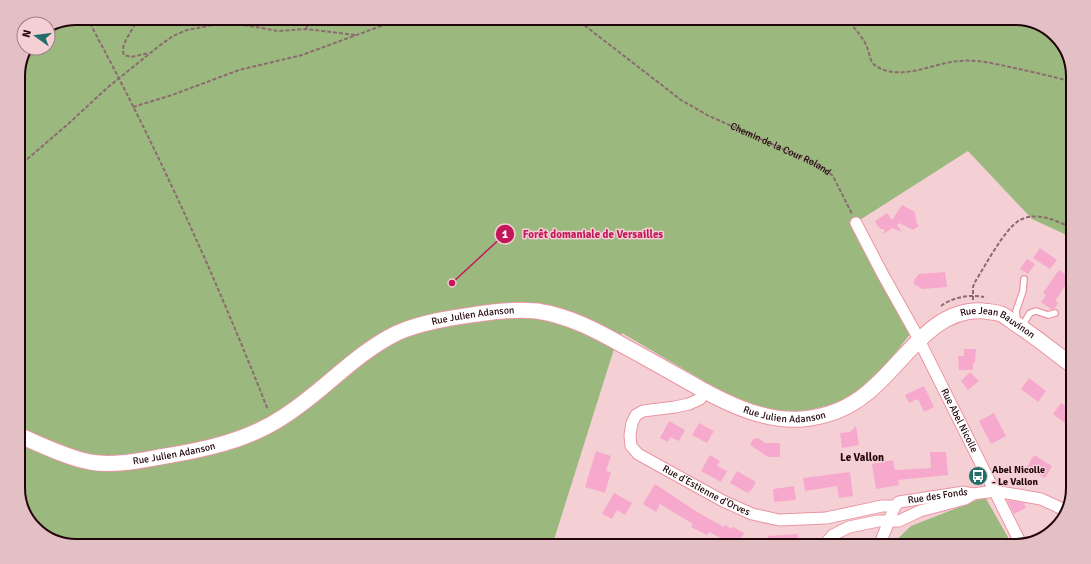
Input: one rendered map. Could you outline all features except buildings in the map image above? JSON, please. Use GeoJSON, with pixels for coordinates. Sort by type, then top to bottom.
{"type":"FeatureCollection","features":[{"type":"Feature","properties":{"kind":"main road","name":"Rue Julien Adanson"},"geometry":{"type":"LineString","coordinates":[[25,438],[73,458],[92,462],[118,463],[173,455],[217,445],[250,434],[273,423],[295,409],[366,353],[396,334],[407,329],[436,321],[496,311],[513,310],[537,312],[576,321],[607,336],[706,391],[746,410],[775,418],[801,419],[826,414],[844,408],[866,394],[919,341]]}},
{"type":"Feature","properties":{"kind":"main road","name":"Rue Jean Bauvinon"},"geometry":{"type":"LineString","coordinates":[[919,341],[937,324],[954,315],[975,311],[1001,314],[1066,361]]}},
{"type":"Feature","properties":{"kind":"street"},"geometry":{"type":"LineString","coordinates":[[856,223],[919,341]]}},
{"type":"Feature","properties":{"kind":"street","name":"Rue Abel Nicolle"},"geometry":{"type":"LineString","coordinates":[[919,341],[1019,539]]}},
{"type":"Feature","properties":{"kind":"street","name":"Rue d'Estienne d'Orves"},"geometry":{"type":"LineString","coordinates":[[706,391],[700,399],[689,404],[643,411],[636,415],[632,423],[630,435],[631,446],[638,454],[723,501],[752,514],[779,520],[826,518],[882,506],[895,506]]}},
{"type":"Feature","properties":{"kind":"street","name":"Rue des Fonds"},"geometry":{"type":"LineString","coordinates":[[882,539],[895,506],[899,502],[964,492],[973,494],[995,491],[1041,499],[1062,508]]}},
{"type":"Feature","properties":{"kind":"street","name":"Rue des Fonds"},"geometry":{"type":"LineString","coordinates":[[889,520],[899,520],[920,511],[965,500],[973,494]]}},
{"type":"Feature","properties":{"kind":"street"},"geometry":{"type":"LineString","coordinates":[[829,539],[833,535],[849,527],[889,520]]}},
{"type":"Feature","properties":{"kind":"lane"},"geometry":{"type":"LineString","coordinates":[[1021,327],[1017,319],[1016,311],[1023,291],[1024,279]]}},
{"type":"Feature","properties":{"kind":"lane"},"geometry":{"type":"LineString","coordinates":[[1021,327],[1030,313],[1036,311],[1048,315],[1054,313]]}},
{"type":"Feature","properties":{"kind":"path"},"geometry":{"type":"LineString","coordinates":[[91,25],[120,78],[159,157],[216,282],[273,423]]}},
{"type":"Feature","properties":{"kind":"path"},"geometry":{"type":"LineString","coordinates":[[134,25],[123,46],[122,51],[124,55],[131,57],[152,52]]}},
{"type":"Feature","properties":{"kind":"path"},"geometry":{"type":"LineString","coordinates":[[25,161],[107,88],[173,36],[187,30],[213,25]]}},
{"type":"Feature","properties":{"kind":"path"},"geometry":{"type":"LineString","coordinates":[[244,25],[278,31],[306,29],[355,35]]}},
{"type":"Feature","properties":{"kind":"path"},"geometry":{"type":"LineString","coordinates":[[306,29],[307,25]]}},
{"type":"Feature","properties":{"kind":"path"},"geometry":{"type":"LineString","coordinates":[[133,107],[179,93],[239,70],[287,59],[383,25]]}},
{"type":"Feature","properties":{"kind":"path","name":"Chemin de la Cour Roland"},"geometry":{"type":"LineString","coordinates":[[584,25],[669,92],[687,104],[707,115],[814,163],[824,169],[833,176],[856,223]]}},
{"type":"Feature","properties":{"kind":"path"},"geometry":{"type":"LineString","coordinates":[[851,25],[865,41],[871,61],[875,66],[884,69],[898,72],[909,72],[946,62],[975,61],[1008,66],[1066,80]]}},
{"type":"Feature","properties":{"kind":"path"},"geometry":{"type":"LineString","coordinates":[[975,311],[972,296],[973,287],[1003,238],[1013,226],[1021,220],[1032,217],[1043,217],[1056,220],[1066,225]]}},
{"type":"Feature","properties":{"kind":"green space"},"geometry":{"type":"Polygon","coordinates":[[[70,25],[1021,25],[1037,30],[1048,38],[1061,54],[1065,66],[1066,235],[1032,219],[968,151],[852,225],[914,329],[889,361],[847,401],[788,415],[731,397],[622,333],[614,349],[554,539],[70,539],[54,534],[38,521],[30,510],[25,491],[25,73],[29,56],[56,56],[56,30],[70,25]]]}},
{"type":"Feature","properties":{"kind":"green space"},"geometry":{"type":"Polygon","coordinates":[[[985,497],[1009,539],[897,539],[911,526],[985,497]]]}},
{"type":"Feature","properties":{"kind":"place","name":"Forêt domaniale de Versailles"},"geometry":{"type":"Point","coordinates":[452,283]}},
{"type":"Feature","properties":{"kind":"place","name":"Abel Nicolle - Le Vallon"},"geometry":{"type":"Point","coordinates":[978,476]}},
{"type":"Feature","properties":{"kind":"district","name":"Le Vallon"},"geometry":{"type":"Point","coordinates":[862,457]}}]}
